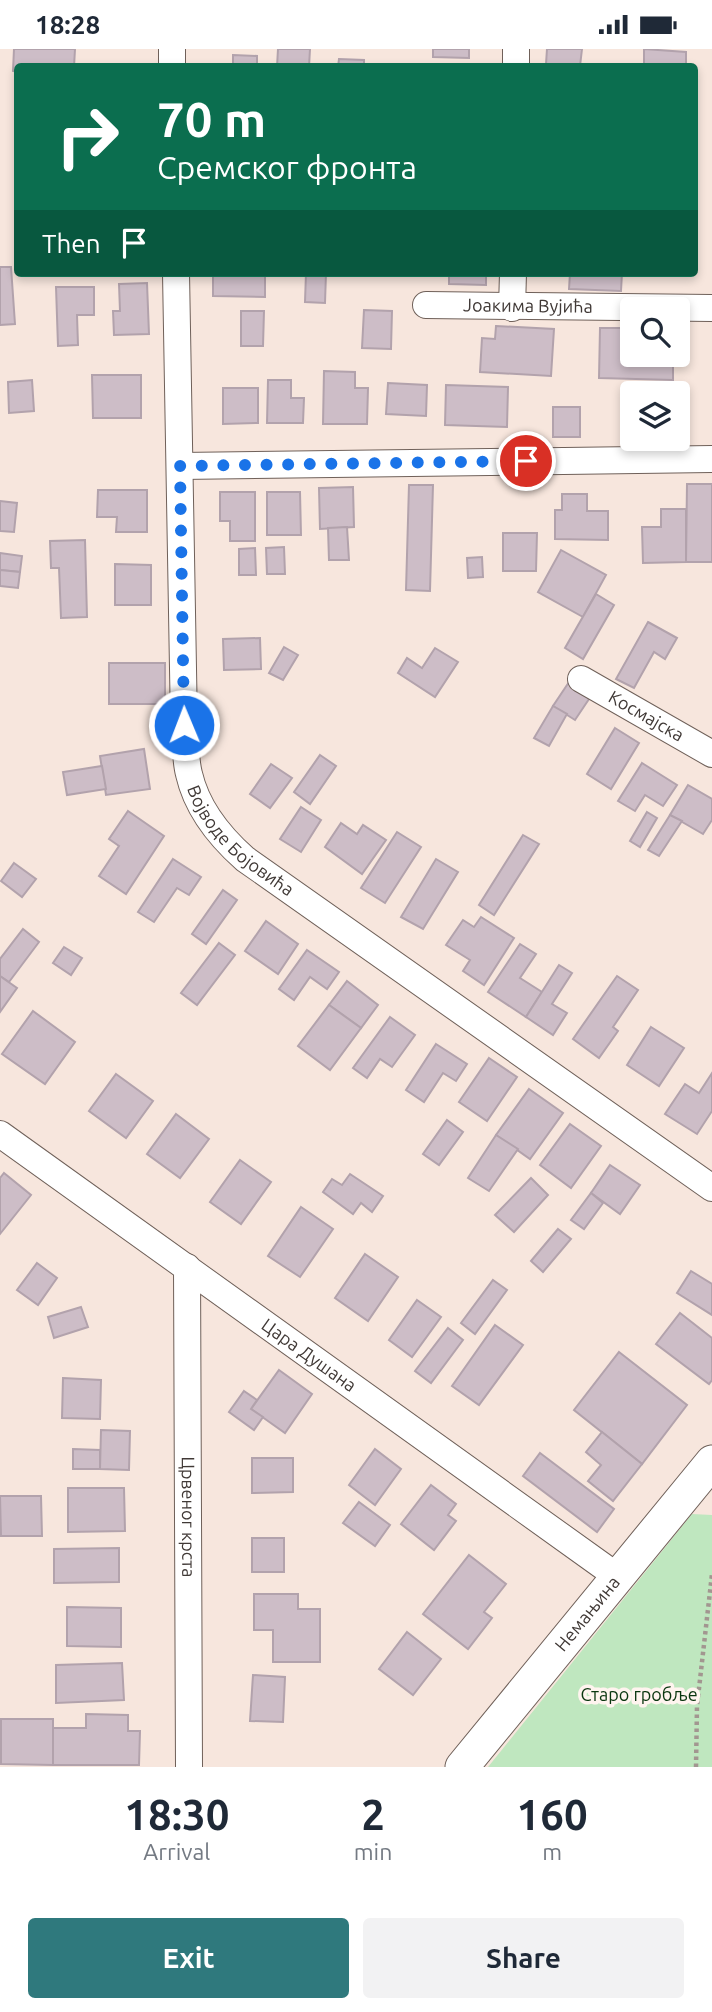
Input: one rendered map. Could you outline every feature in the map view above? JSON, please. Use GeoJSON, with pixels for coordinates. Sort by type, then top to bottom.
{"type":"FeatureCollection","features":[{"type":"Feature","properties":{"kind":"street","name":"Војводе Бојовића"},"geometry":{"type":"LineString","coordinates":[[176,277],[184,725],[189,774],[201,809],[223,839],[245,859],[712,1188]]}},
{"type":"Feature","properties":{"kind":"street"},"geometry":{"type":"LineString","coordinates":[[512,307],[513,277]]}},
{"type":"Feature","properties":{"kind":"street","name":"Јоакима Вујића"},"geometry":{"type":"LineString","coordinates":[[426,305],[712,308]]}},
{"type":"Feature","properties":{"kind":"street"},"geometry":{"type":"LineString","coordinates":[[180,466],[712,459]]}},
{"type":"Feature","properties":{"kind":"street","name":"Космајска"},"geometry":{"type":"LineString","coordinates":[[581,679],[712,754]]}},
{"type":"Feature","properties":{"kind":"street","name":"Цара Душана"},"geometry":{"type":"LineString","coordinates":[[0,1134],[618,1577]]}},
{"type":"Feature","properties":{"kind":"street","name":"Црвеног крста"},"geometry":{"type":"LineString","coordinates":[[187,1267],[190,1767]]}},
{"type":"Feature","properties":{"kind":"street","name":"Немањина"},"geometry":{"type":"LineString","coordinates":[[462,1767],[712,1462]]}},
{"type":"Feature","properties":{"kind":"path"},"geometry":{"type":"LineString","coordinates":[[696,1767],[697,1706],[712,1574]]}},
{"type":"Feature","properties":{"kind":"green space","name":"Старо гробље"},"geometry":{"type":"Polygon","coordinates":[[[692,1514],[712,1515],[712,1767],[488,1767],[692,1514]]]}},
{"type":"Feature","properties":{"kind":"building"},"geometry":{"type":"Polygon","coordinates":[[[14,49],[75,49],[74,63],[14,63],[13,71],[14,49]]]}},
{"type":"Feature","properties":{"kind":"building"},"geometry":{"type":"Polygon","coordinates":[[[278,49],[310,49],[309,63],[277,63],[278,49]]]}},
{"type":"Feature","properties":{"kind":"building"},"geometry":{"type":"Polygon","coordinates":[[[433,49],[469,49],[469,58],[433,57],[433,49]]]}},
{"type":"Feature","properties":{"kind":"building"},"geometry":{"type":"Polygon","coordinates":[[[547,49],[582,49],[580,63],[546,63],[547,49]]]}},
{"type":"Feature","properties":{"kind":"building"},"geometry":{"type":"Polygon","coordinates":[[[644,49],[686,52],[686,63],[644,63],[644,49]]]}},
{"type":"Feature","properties":{"kind":"building"},"geometry":{"type":"Polygon","coordinates":[[[233,55],[257,56],[257,63],[233,63],[233,55]]]}},
{"type":"Feature","properties":{"kind":"building"},"geometry":{"type":"Polygon","coordinates":[[[339,59],[364,60],[364,63],[338,63],[339,59]]]}},
{"type":"Feature","properties":{"kind":"building"},"geometry":{"type":"Polygon","coordinates":[[[0,267],[11,267],[15,324],[0,325],[0,267]]]}},
{"type":"Feature","properties":{"kind":"building"},"geometry":{"type":"Polygon","coordinates":[[[213,277],[265,277],[265,297],[213,296],[213,277]]]}},
{"type":"Feature","properties":{"kind":"building"},"geometry":{"type":"Polygon","coordinates":[[[306,277],[326,277],[325,303],[305,302],[306,277]]]}},
{"type":"Feature","properties":{"kind":"building"},"geometry":{"type":"Polygon","coordinates":[[[449,277],[486,277],[486,285],[449,284],[449,277]]]}},
{"type":"Feature","properties":{"kind":"building"},"geometry":{"type":"Polygon","coordinates":[[[570,277],[622,277],[621,291],[569,289],[570,277]]]}},
{"type":"Feature","properties":{"kind":"building"},"geometry":{"type":"Polygon","coordinates":[[[147,283],[149,334],[114,335],[113,311],[120,311],[119,284],[147,283]]]}},
{"type":"Feature","properties":{"kind":"building"},"geometry":{"type":"Polygon","coordinates":[[[56,287],[94,287],[94,315],[77,315],[78,345],[58,346],[56,287]]]}},
{"type":"Feature","properties":{"kind":"building"},"geometry":{"type":"Polygon","coordinates":[[[364,310],[392,311],[391,349],[362,348],[364,310]]]}},
{"type":"Feature","properties":{"kind":"building"},"geometry":{"type":"Polygon","coordinates":[[[241,311],[264,311],[263,346],[241,346],[241,311]]]}},
{"type":"Feature","properties":{"kind":"building"},"geometry":{"type":"Polygon","coordinates":[[[496,326],[554,329],[551,376],[480,372],[482,338],[495,339],[496,326]]]}},
{"type":"Feature","properties":{"kind":"building"},"geometry":{"type":"Polygon","coordinates":[[[600,328],[620,328],[620,367],[673,367],[673,380],[599,378],[600,328]]]}},
{"type":"Feature","properties":{"kind":"building"},"geometry":{"type":"Polygon","coordinates":[[[324,371],[355,372],[355,388],[368,388],[367,424],[323,424],[324,371]]]}},
{"type":"Feature","properties":{"kind":"building"},"geometry":{"type":"Polygon","coordinates":[[[92,375],[141,375],[141,418],[93,418],[92,375]]]}},
{"type":"Feature","properties":{"kind":"building"},"geometry":{"type":"Polygon","coordinates":[[[32,380],[34,411],[9,413],[8,382],[32,380]]]}},
{"type":"Feature","properties":{"kind":"building"},"geometry":{"type":"Polygon","coordinates":[[[268,380],[291,380],[291,398],[304,398],[303,423],[267,423],[268,380]]]}},
{"type":"Feature","properties":{"kind":"building"},"geometry":{"type":"Polygon","coordinates":[[[388,383],[427,385],[426,416],[386,414],[388,383]]]}},
{"type":"Feature","properties":{"kind":"building"},"geometry":{"type":"Polygon","coordinates":[[[446,385],[508,387],[507,427],[445,425],[446,385]]]}},
{"type":"Feature","properties":{"kind":"building"},"geometry":{"type":"Polygon","coordinates":[[[223,388],[258,388],[258,423],[223,424],[223,388]]]}},
{"type":"Feature","properties":{"kind":"building"},"geometry":{"type":"Polygon","coordinates":[[[553,407],[580,407],[580,437],[553,437],[553,407]]]}},
{"type":"Feature","properties":{"kind":"building"},"geometry":{"type":"Polygon","coordinates":[[[687,484],[712,484],[712,562],[686,562],[687,484]]]}},
{"type":"Feature","properties":{"kind":"building"},"geometry":{"type":"Polygon","coordinates":[[[409,485],[433,485],[430,591],[406,590],[409,485]]]}},
{"type":"Feature","properties":{"kind":"building"},"geometry":{"type":"Polygon","coordinates":[[[353,487],[354,527],[320,529],[319,488],[353,487]]]}},
{"type":"Feature","properties":{"kind":"building"},"geometry":{"type":"Polygon","coordinates":[[[98,490],[147,490],[147,532],[116,532],[117,517],[97,517],[98,490]]]}},
{"type":"Feature","properties":{"kind":"building"},"geometry":{"type":"Polygon","coordinates":[[[220,492],[255,492],[255,541],[230,541],[230,521],[220,521],[220,492]]]}},
{"type":"Feature","properties":{"kind":"building"},"geometry":{"type":"Polygon","coordinates":[[[267,492],[300,492],[301,535],[267,535],[267,492]]]}},
{"type":"Feature","properties":{"kind":"building"},"geometry":{"type":"Polygon","coordinates":[[[562,494],[587,494],[587,511],[608,511],[608,540],[555,539],[555,510],[562,510],[562,494]]]}},
{"type":"Feature","properties":{"kind":"building"},"geometry":{"type":"Polygon","coordinates":[[[0,501],[17,503],[14,532],[0,531],[0,501]]]}},
{"type":"Feature","properties":{"kind":"building"},"geometry":{"type":"Polygon","coordinates":[[[661,509],[686,509],[686,562],[643,563],[642,527],[661,527],[661,509]]]}},
{"type":"Feature","properties":{"kind":"building"},"geometry":{"type":"Polygon","coordinates":[[[347,527],[349,560],[329,560],[328,528],[347,527]]]}},
{"type":"Feature","properties":{"kind":"building"},"geometry":{"type":"Polygon","coordinates":[[[503,533],[537,533],[536,571],[503,571],[503,533]]]}},
{"type":"Feature","properties":{"kind":"building"},"geometry":{"type":"Polygon","coordinates":[[[85,540],[87,617],[61,618],[59,568],[51,568],[50,541],[85,540]]]}},
{"type":"Feature","properties":{"kind":"building"},"geometry":{"type":"Polygon","coordinates":[[[284,547],[285,574],[267,574],[266,548],[284,547]]]}},
{"type":"Feature","properties":{"kind":"building"},"geometry":{"type":"Polygon","coordinates":[[[255,548],[256,575],[239,575],[239,549],[255,548]]]}},
{"type":"Feature","properties":{"kind":"building"},"geometry":{"type":"Polygon","coordinates":[[[561,550],[606,575],[583,617],[538,592],[561,550]]]}},
{"type":"Feature","properties":{"kind":"building"},"geometry":{"type":"Polygon","coordinates":[[[0,553],[22,556],[20,572],[0,570],[0,553]]]}},
{"type":"Feature","properties":{"kind":"building"},"geometry":{"type":"Polygon","coordinates":[[[482,557],[483,577],[468,578],[467,558],[482,557]]]}},
{"type":"Feature","properties":{"kind":"building"},"geometry":{"type":"Polygon","coordinates":[[[115,564],[151,565],[151,605],[115,605],[115,564]]]}},
{"type":"Feature","properties":{"kind":"building"},"geometry":{"type":"Polygon","coordinates":[[[0,570],[20,572],[18,588],[0,586],[0,570]]]}},
{"type":"Feature","properties":{"kind":"building"},"geometry":{"type":"Polygon","coordinates":[[[596,594],[614,605],[583,659],[565,648],[596,594]]]}},
{"type":"Feature","properties":{"kind":"building"},"geometry":{"type":"Polygon","coordinates":[[[648,622],[677,638],[665,659],[654,652],[634,688],[616,679],[648,622]]]}},
{"type":"Feature","properties":{"kind":"building"},"geometry":{"type":"Polygon","coordinates":[[[260,638],[261,669],[224,670],[223,639],[260,638]]]}},
{"type":"Feature","properties":{"kind":"building"},"geometry":{"type":"Polygon","coordinates":[[[284,647],[298,655],[283,680],[269,673],[284,647]]]}},
{"type":"Feature","properties":{"kind":"building"},"geometry":{"type":"Polygon","coordinates":[[[435,648],[458,662],[435,697],[398,673],[407,658],[422,668],[435,648]]]}},
{"type":"Feature","properties":{"kind":"building"},"geometry":{"type":"Polygon","coordinates":[[[109,663],[165,663],[165,704],[109,704],[109,663]]]}},
{"type":"Feature","properties":{"kind":"building"},"geometry":{"type":"Polygon","coordinates":[[[569,682],[591,696],[575,720],[553,706],[569,682]]]}},
{"type":"Feature","properties":{"kind":"building"},"geometry":{"type":"Polygon","coordinates":[[[553,706],[567,714],[549,746],[534,738],[553,706]]]}},
{"type":"Feature","properties":{"kind":"building"},"geometry":{"type":"Polygon","coordinates":[[[615,728],[639,743],[611,789],[587,774],[615,728]]]}},
{"type":"Feature","properties":{"kind":"building"},"geometry":{"type":"Polygon","coordinates":[[[144,749],[150,789],[106,795],[100,756],[144,749]]]}},
{"type":"Feature","properties":{"kind":"building"},"geometry":{"type":"Polygon","coordinates":[[[320,755],[336,766],[310,804],[294,792],[320,755]]]}},
{"type":"Feature","properties":{"kind":"building"},"geometry":{"type":"Polygon","coordinates":[[[642,763],[677,785],[663,806],[645,795],[635,811],[618,801],[642,763]]]}},
{"type":"Feature","properties":{"kind":"building"},"geometry":{"type":"Polygon","coordinates":[[[271,764],[292,778],[270,808],[250,794],[271,764]]]}},
{"type":"Feature","properties":{"kind":"building"},"geometry":{"type":"Polygon","coordinates":[[[102,766],[106,789],[67,795],[63,772],[102,766]]]}},
{"type":"Feature","properties":{"kind":"building"},"geometry":{"type":"Polygon","coordinates":[[[688,785],[712,799],[712,820],[703,834],[670,815],[688,785]]]}},
{"type":"Feature","properties":{"kind":"building"},"geometry":{"type":"Polygon","coordinates":[[[301,807],[321,820],[301,852],[280,839],[301,807]]]}},
{"type":"Feature","properties":{"kind":"building"},"geometry":{"type":"Polygon","coordinates":[[[128,811],[164,836],[126,894],[99,876],[119,846],[109,839],[128,811]]]}},
{"type":"Feature","properties":{"kind":"building"},"geometry":{"type":"Polygon","coordinates":[[[647,812],[657,818],[640,847],[630,841],[647,812]]]}},
{"type":"Feature","properties":{"kind":"building"},"geometry":{"type":"Polygon","coordinates":[[[670,815],[682,821],[659,856],[648,850],[670,815]]]}},
{"type":"Feature","properties":{"kind":"building"},"geometry":{"type":"Polygon","coordinates":[[[341,823],[357,834],[363,825],[386,840],[362,874],[325,847],[341,823]]]}},
{"type":"Feature","properties":{"kind":"building"},"geometry":{"type":"Polygon","coordinates":[[[397,832],[421,847],[385,903],[361,888],[397,832]]]}},
{"type":"Feature","properties":{"kind":"building"},"geometry":{"type":"Polygon","coordinates":[[[523,835],[539,844],[494,915],[479,905],[523,835]]]}},
{"type":"Feature","properties":{"kind":"building"},"geometry":{"type":"Polygon","coordinates":[[[173,859],[201,877],[189,895],[177,888],[154,922],[138,912],[173,859]]]}},
{"type":"Feature","properties":{"kind":"building"},"geometry":{"type":"Polygon","coordinates":[[[436,859],[458,872],[423,929],[401,917],[436,859]]]}},
{"type":"Feature","properties":{"kind":"building"},"geometry":{"type":"Polygon","coordinates":[[[14,863],[36,879],[22,897],[1,881],[14,863]]]}},
{"type":"Feature","properties":{"kind":"building"},"geometry":{"type":"Polygon","coordinates":[[[223,890],[237,900],[206,944],[192,934],[223,890]]]}},
{"type":"Feature","properties":{"kind":"building"},"geometry":{"type":"Polygon","coordinates":[[[481,917],[514,938],[484,985],[463,971],[470,960],[446,945],[463,920],[474,927],[481,917]]]}},
{"type":"Feature","properties":{"kind":"building"},"geometry":{"type":"Polygon","coordinates":[[[266,921],[298,944],[278,974],[245,951],[266,921]]]}},
{"type":"Feature","properties":{"kind":"building"},"geometry":{"type":"Polygon","coordinates":[[[23,929],[39,942],[9,982],[0,976],[0,959],[23,929]]]}},
{"type":"Feature","properties":{"kind":"building"},"geometry":{"type":"Polygon","coordinates":[[[219,943],[235,955],[197,1005],[181,993],[219,943]]]}},
{"type":"Feature","properties":{"kind":"building"},"geometry":{"type":"Polygon","coordinates":[[[520,944],[536,954],[520,978],[542,992],[526,1017],[488,992],[520,944]]]}},
{"type":"Feature","properties":{"kind":"building"},"geometry":{"type":"Polygon","coordinates":[[[64,947],[82,958],[71,975],[53,963],[64,947]]]}},
{"type":"Feature","properties":{"kind":"building"},"geometry":{"type":"Polygon","coordinates":[[[307,950],[339,972],[327,989],[310,977],[294,1000],[279,989],[307,950]]]}},
{"type":"Feature","properties":{"kind":"building"},"geometry":{"type":"Polygon","coordinates":[[[559,965],[572,973],[552,1004],[567,1013],[553,1035],[526,1017],[559,965]]]}},
{"type":"Feature","properties":{"kind":"building"},"geometry":{"type":"Polygon","coordinates":[[[0,976],[17,988],[0,1012],[0,976]]]}},
{"type":"Feature","properties":{"kind":"building"},"geometry":{"type":"Polygon","coordinates":[[[617,976],[638,990],[613,1027],[618,1031],[599,1058],[573,1039],[617,976]]]}},
{"type":"Feature","properties":{"kind":"building"},"geometry":{"type":"Polygon","coordinates":[[[347,981],[378,1005],[361,1028],[329,1005],[347,981]]]}},
{"type":"Feature","properties":{"kind":"building"},"geometry":{"type":"Polygon","coordinates":[[[329,1005],[361,1028],[330,1070],[298,1046],[329,1005]]]}},
{"type":"Feature","properties":{"kind":"building"},"geometry":{"type":"Polygon","coordinates":[[[33,1011],[75,1042],[45,1084],[2,1054],[33,1011]]]}},
{"type":"Feature","properties":{"kind":"building"},"geometry":{"type":"Polygon","coordinates":[[[390,1017],[415,1035],[392,1067],[380,1059],[367,1078],[353,1068],[390,1017]]]}},
{"type":"Feature","properties":{"kind":"building"},"geometry":{"type":"Polygon","coordinates":[[[651,1027],[684,1048],[659,1086],[627,1065],[651,1027]]]}},
{"type":"Feature","properties":{"kind":"building"},"geometry":{"type":"Polygon","coordinates":[[[436,1044],[467,1064],[456,1081],[443,1073],[424,1102],[406,1090],[436,1044]]]}},
{"type":"Feature","properties":{"kind":"building"},"geometry":{"type":"Polygon","coordinates":[[[489,1058],[517,1077],[487,1121],[459,1102],[489,1058]]]}},
{"type":"Feature","properties":{"kind":"building"},"geometry":{"type":"Polygon","coordinates":[[[712,1073],[712,1111],[697,1134],[665,1114],[685,1084],[699,1093],[712,1073]]]}},
{"type":"Feature","properties":{"kind":"building"},"geometry":{"type":"Polygon","coordinates":[[[116,1074],[153,1101],[126,1138],[89,1111],[116,1074]]]}},
{"type":"Feature","properties":{"kind":"building"},"geometry":{"type":"Polygon","coordinates":[[[529,1089],[563,1113],[530,1159],[496,1135],[529,1089]]]}},
{"type":"Feature","properties":{"kind":"building"},"geometry":{"type":"Polygon","coordinates":[[[176,1114],[209,1139],[180,1178],[147,1154],[176,1114]]]}},
{"type":"Feature","properties":{"kind":"building"},"geometry":{"type":"Polygon","coordinates":[[[447,1120],[463,1132],[439,1165],[423,1154],[447,1120]]]}},
{"type":"Feature","properties":{"kind":"building"},"geometry":{"type":"Polygon","coordinates":[[[570,1124],[601,1146],[571,1188],[540,1165],[570,1124]]]}},
{"type":"Feature","properties":{"kind":"building"},"geometry":{"type":"Polygon","coordinates":[[[496,1135],[518,1149],[489,1191],[468,1178],[496,1135]]]}},
{"type":"Feature","properties":{"kind":"building"},"geometry":{"type":"Polygon","coordinates":[[[240,1160],[271,1182],[241,1224],[210,1202],[240,1160]]]}},
{"type":"Feature","properties":{"kind":"building"},"geometry":{"type":"Polygon","coordinates":[[[610,1165],[640,1185],[620,1214],[591,1193],[610,1165]]]}},
{"type":"Feature","properties":{"kind":"building"},"geometry":{"type":"Polygon","coordinates":[[[4,1173],[31,1195],[0,1234],[0,1178],[4,1173]]]}},
{"type":"Feature","properties":{"kind":"building"},"geometry":{"type":"Polygon","coordinates":[[[350,1174],[383,1196],[372,1212],[361,1203],[353,1214],[323,1192],[332,1179],[342,1185],[350,1174]]]}},
{"type":"Feature","properties":{"kind":"building"},"geometry":{"type":"Polygon","coordinates":[[[531,1178],[548,1195],[514,1232],[495,1215],[531,1178]]]}},
{"type":"Feature","properties":{"kind":"building"},"geometry":{"type":"Polygon","coordinates":[[[591,1193],[603,1203],[584,1229],[571,1220],[591,1193]]]}},
{"type":"Feature","properties":{"kind":"building"},"geometry":{"type":"Polygon","coordinates":[[[301,1207],[333,1229],[300,1277],[268,1256],[301,1207]]]}},
{"type":"Feature","properties":{"kind":"building"},"geometry":{"type":"Polygon","coordinates":[[[558,1229],[571,1239],[543,1272],[531,1261],[558,1229]]]}},
{"type":"Feature","properties":{"kind":"building"},"geometry":{"type":"Polygon","coordinates":[[[365,1254],[398,1277],[368,1321],[335,1298],[365,1254]]]}},
{"type":"Feature","properties":{"kind":"building"},"geometry":{"type":"Polygon","coordinates":[[[37,1263],[57,1278],[38,1305],[17,1290],[37,1263]]]}},
{"type":"Feature","properties":{"kind":"building"},"geometry":{"type":"Polygon","coordinates":[[[691,1271],[712,1284],[712,1315],[677,1293],[691,1271]]]}},
{"type":"Feature","properties":{"kind":"building"},"geometry":{"type":"Polygon","coordinates":[[[493,1280],[507,1290],[475,1334],[461,1323],[493,1280]]]}},
{"type":"Feature","properties":{"kind":"building"},"geometry":{"type":"Polygon","coordinates":[[[417,1300],[441,1317],[412,1357],[389,1340],[417,1300]]]}},
{"type":"Feature","properties":{"kind":"building"},"geometry":{"type":"Polygon","coordinates":[[[81,1307],[88,1327],[54,1338],[48,1317],[81,1307]]]}},
{"type":"Feature","properties":{"kind":"building"},"geometry":{"type":"Polygon","coordinates":[[[680,1313],[712,1338],[712,1380],[709,1384],[656,1344],[680,1313]]]}},
{"type":"Feature","properties":{"kind":"building"},"geometry":{"type":"Polygon","coordinates":[[[495,1325],[523,1345],[479,1405],[452,1386],[495,1325]]]}},
{"type":"Feature","properties":{"kind":"building"},"geometry":{"type":"Polygon","coordinates":[[[448,1328],[463,1340],[431,1383],[415,1371],[448,1328]]]}},
{"type":"Feature","properties":{"kind":"building"},"geometry":{"type":"Polygon","coordinates":[[[619,1352],[687,1405],[642,1464],[574,1410],[619,1352]]]}},
{"type":"Feature","properties":{"kind":"building"},"geometry":{"type":"Polygon","coordinates":[[[279,1370],[312,1394],[285,1433],[251,1409],[279,1370]]]}},
{"type":"Feature","properties":{"kind":"building"},"geometry":{"type":"Polygon","coordinates":[[[63,1378],[101,1380],[100,1419],[62,1418],[63,1378]]]}},
{"type":"Feature","properties":{"kind":"building"},"geometry":{"type":"Polygon","coordinates":[[[244,1391],[257,1400],[251,1409],[263,1417],[254,1430],[229,1412],[244,1391]]]}},
{"type":"Feature","properties":{"kind":"building"},"geometry":{"type":"Polygon","coordinates":[[[101,1430],[130,1431],[129,1470],[100,1469],[101,1430]]]}},
{"type":"Feature","properties":{"kind":"building"},"geometry":{"type":"Polygon","coordinates":[[[602,1432],[642,1464],[613,1501],[588,1481],[601,1465],[586,1452],[602,1432]]]}},
{"type":"Feature","properties":{"kind":"building"},"geometry":{"type":"Polygon","coordinates":[[[73,1449],[100,1450],[100,1469],[73,1469],[73,1449]]]}},
{"type":"Feature","properties":{"kind":"building"},"geometry":{"type":"Polygon","coordinates":[[[375,1449],[401,1469],[375,1505],[349,1485],[375,1449]]]}},
{"type":"Feature","properties":{"kind":"building"},"geometry":{"type":"Polygon","coordinates":[[[540,1453],[614,1509],[597,1532],[523,1476],[540,1453]]]}},
{"type":"Feature","properties":{"kind":"building"},"geometry":{"type":"Polygon","coordinates":[[[252,1458],[293,1458],[293,1492],[252,1493],[252,1458]]]}},
{"type":"Feature","properties":{"kind":"building"},"geometry":{"type":"Polygon","coordinates":[[[431,1485],[456,1504],[448,1515],[456,1521],[434,1550],[401,1524],[431,1485]]]}},
{"type":"Feature","properties":{"kind":"building"},"geometry":{"type":"Polygon","coordinates":[[[68,1488],[124,1488],[125,1531],[68,1532],[68,1488]]]}},
{"type":"Feature","properties":{"kind":"building"},"geometry":{"type":"Polygon","coordinates":[[[0,1496],[41,1496],[42,1536],[1,1536],[0,1496]]]}},
{"type":"Feature","properties":{"kind":"building"},"geometry":{"type":"Polygon","coordinates":[[[359,1502],[390,1525],[375,1546],[343,1523],[359,1502]]]}},
{"type":"Feature","properties":{"kind":"building"},"geometry":{"type":"Polygon","coordinates":[[[252,1538],[284,1538],[284,1572],[252,1572],[252,1538]]]}},
{"type":"Feature","properties":{"kind":"building"},"geometry":{"type":"Polygon","coordinates":[[[119,1548],[119,1582],[54,1583],[54,1549],[119,1548]]]}},
{"type":"Feature","properties":{"kind":"building"},"geometry":{"type":"Polygon","coordinates":[[[469,1555],[506,1584],[484,1612],[492,1618],[468,1649],[423,1614],[469,1555]]]}},
{"type":"Feature","properties":{"kind":"building"},"geometry":{"type":"Polygon","coordinates":[[[254,1594],[298,1594],[298,1609],[320,1609],[320,1662],[273,1662],[273,1630],[254,1630],[254,1594]]]}},
{"type":"Feature","properties":{"kind":"building"},"geometry":{"type":"Polygon","coordinates":[[[67,1607],[121,1608],[121,1647],[67,1646],[67,1607]]]}},
{"type":"Feature","properties":{"kind":"building"},"geometry":{"type":"Polygon","coordinates":[[[407,1632],[441,1659],[413,1695],[379,1669],[407,1632]]]}},
{"type":"Feature","properties":{"kind":"building"},"geometry":{"type":"Polygon","coordinates":[[[122,1663],[124,1700],[56,1703],[56,1665],[122,1663]]]}},
{"type":"Feature","properties":{"kind":"building"},"geometry":{"type":"Polygon","coordinates":[[[253,1675],[285,1677],[283,1722],[250,1721],[253,1675]]]}},
{"type":"Feature","properties":{"kind":"building"},"geometry":{"type":"Polygon","coordinates":[[[86,1714],[128,1715],[128,1731],[140,1731],[139,1765],[53,1765],[53,1728],[86,1728],[86,1714]]]}},
{"type":"Feature","properties":{"kind":"building"},"geometry":{"type":"Polygon","coordinates":[[[1,1719],[53,1719],[53,1765],[1,1764],[1,1719]]]}},
{"type":"Feature","properties":{"kind":"route"},"geometry":{"type":"LineString","coordinates":[[184,725],[180,466],[526,461]]}}]}
